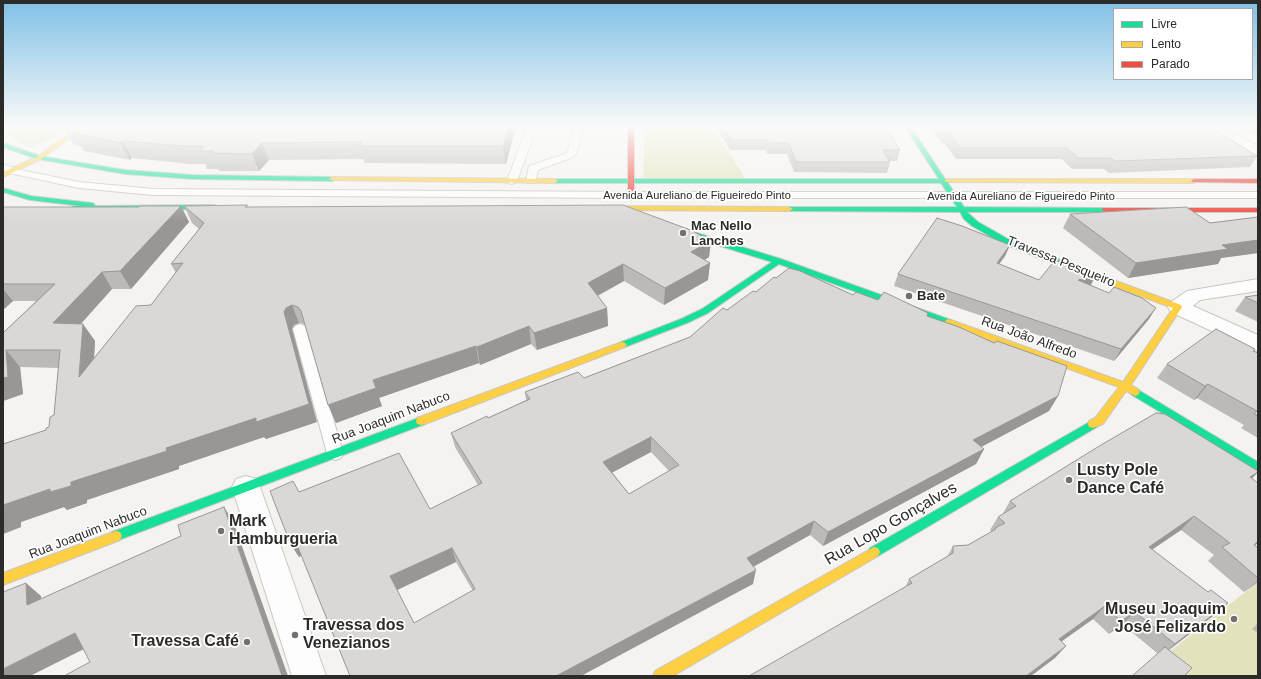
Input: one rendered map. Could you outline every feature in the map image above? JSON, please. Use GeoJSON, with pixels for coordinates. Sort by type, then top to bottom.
{"type":"FeatureCollection","features":[{"type":"Feature","properties":{"kind":"main road"},"geometry":{"type":"LineString","coordinates":[[5,169],[12,159]]}},
{"type":"Feature","properties":{"kind":"main road"},"geometry":{"type":"LineString","coordinates":[[5,169],[37,159]]}},
{"type":"Feature","properties":{"kind":"main road","name":"Avenida Aureliano de Figueiredo Pinto"},"geometry":{"type":"LineString","coordinates":[[43,159],[125,172],[193,177],[630,182],[1258,181]]}},
{"type":"Feature","properties":{"kind":"main road"},"geometry":{"type":"LineString","coordinates":[[630,159],[631,208],[652,218]]}},
{"type":"Feature","properties":{"kind":"main road","name":"Travessa Pesqueiro"},"geometry":{"type":"LineString","coordinates":[[929,159],[967,217],[975,224],[1005,241],[1098,278],[1178,307]]}},
{"type":"Feature","properties":{"kind":"main road"},"geometry":{"type":"LineString","coordinates":[[3,190],[30,198],[112,207]]}},
{"type":"Feature","properties":{"kind":"main road"},"geometry":{"type":"LineString","coordinates":[[47,210],[112,207],[223,207]]}},
{"type":"Feature","properties":{"kind":"main road","name":"Avenida Aureliano de Figueiredo Pinto"},"geometry":{"type":"LineString","coordinates":[[588,208],[1258,210]]}},
{"type":"Feature","properties":{"kind":"main road"},"geometry":{"type":"LineString","coordinates":[[683,208],[690,219]]}},
{"type":"Feature","properties":{"kind":"main road","name":"Rua João Alfredo"},"geometry":{"type":"LineString","coordinates":[[672,227],[778,261],[1125,386],[1258,467]]}},
{"type":"Feature","properties":{"kind":"main road","name":"Rua João Alfredo"},"geometry":{"type":"LineString","coordinates":[[714,232],[778,261]]}},
{"type":"Feature","properties":{"kind":"main road","name":"Rua Joaquim Nabuco"},"geometry":{"type":"LineString","coordinates":[[3,579],[684,322],[705,311],[778,261]]}},
{"type":"Feature","properties":{"kind":"main road","name":"Rua Lopo Gonçalves"},"geometry":{"type":"LineString","coordinates":[[660,676],[1099,420],[1125,386],[1178,307]]}},
{"type":"Feature","properties":{"kind":"street"},"geometry":{"type":"LineString","coordinates":[[1178,307],[1194,295],[1258,285]]}},
{"type":"Feature","properties":{"kind":"street","name":"Travessa Pesqueiro"},"geometry":{"type":"LineString","coordinates":[[1178,307],[1258,344]]}},
{"type":"Feature","properties":{"kind":"street"},"geometry":{"type":"LineString","coordinates":[[246,487],[309,676]]}},
{"type":"Feature","properties":{"kind":"lane"},"geometry":{"type":"LineString","coordinates":[[512,181],[521,159]]}},
{"type":"Feature","properties":{"kind":"lane"},"geometry":{"type":"LineString","coordinates":[[531,181],[533,168],[559,159]]}},
{"type":"Feature","properties":{"kind":"lane"},"geometry":{"type":"LineString","coordinates":[[519,164],[542,164]]}},
{"type":"Feature","properties":{"kind":"lane"},"geometry":{"type":"LineString","coordinates":[[5,169],[79,184],[154,192],[631,195],[1258,195]]}},
{"type":"Feature","properties":{"kind":"lane"},"geometry":{"type":"LineString","coordinates":[[300,329],[335,453]]}},
{"type":"Feature","properties":{"kind":"green space"},"geometry":{"type":"Polygon","coordinates":[[[644,159],[733,159],[745,178],[643,178],[644,159]]]}},
{"type":"Feature","properties":{"kind":"green space","name":"Museu Joaquim José Felizardo"},"geometry":{"type":"Polygon","coordinates":[[[1258,582],[1258,676],[1186,676],[1164,656],[1258,582]]]}},
{"type":"Feature","properties":{"kind":"building"},"geometry":{"type":"Polygon","coordinates":[[[795,159],[888,159],[890,162],[796,162],[795,159]]]}},
{"type":"Feature","properties":{"kind":"building"},"geometry":{"type":"Polygon","coordinates":[[[1111,159],[1181,159],[1115,161],[1111,159]]]}},
{"type":"Feature","properties":{"kind":"building"},"geometry":{"type":"Polygon","coordinates":[[[247,205],[245,207],[623,205],[693,231],[711,241],[691,252],[710,263],[665,288],[623,264],[588,283],[607,308],[534,333],[529,326],[477,347],[476,346],[373,380],[376,388],[328,405],[301,311],[298,307],[292,305],[286,308],[284,312],[309,404],[256,422],[256,418],[166,448],[167,451],[71,482],[71,486],[50,492],[50,489],[3,505],[3,444],[46,430],[46,428],[49,427],[50,417],[54,415],[60,350],[6,350],[8,377],[3,378],[3,331],[4,332],[55,284],[3,284],[3,207],[181,206],[120,271],[102,272],[53,323],[83,324],[79,377],[136,306],[151,305],[183,263],[171,264],[204,223],[184,206],[247,205]]]}},
{"type":"Feature","properties":{"kind":"building"},"geometry":{"type":"Polygon","coordinates":[[[1186,207],[1210,223],[1258,217],[1258,240],[1222,245],[1228,249],[1136,263],[1070,214],[1186,207]]]}},
{"type":"Feature","properties":{"kind":"building"},"geometry":{"type":"Polygon","coordinates":[[[937,218],[1010,245],[997,263],[1039,280],[1055,260],[1095,277],[1078,280],[1109,293],[1114,287],[1142,298],[1156,308],[1121,349],[898,274],[937,218]]]}},
{"type":"Feature","properties":{"kind":"building"},"geometry":{"type":"Polygon","coordinates":[[[789,268],[800,271],[853,295],[856,292],[878,300],[884,292],[928,313],[927,316],[959,327],[994,343],[997,341],[1067,366],[1058,396],[973,440],[984,449],[828,532],[814,521],[747,558],[756,570],[556,676],[350,676],[295,540],[290,543],[270,491],[293,481],[299,492],[399,453],[430,509],[482,483],[451,433],[487,416],[488,418],[530,399],[525,392],[578,372],[584,378],[690,337],[723,308],[727,310],[753,291],[756,292],[774,277],[776,278],[789,268]],[[651,437],[603,462],[629,494],[679,465],[651,437]],[[452,548],[390,576],[414,623],[475,589],[452,548]]]}},
{"type":"Feature","properties":{"kind":"building"},"geometry":{"type":"Polygon","coordinates":[[[1258,295],[1258,303],[1245,297],[1258,295]]]}},
{"type":"Feature","properties":{"kind":"building"},"geometry":{"type":"Polygon","coordinates":[[[1216,329],[1255,349],[1253,351],[1258,353],[1258,416],[1254,414],[1257,411],[1208,384],[1205,386],[1167,364],[1216,329]]]}},
{"type":"Feature","properties":{"kind":"building"},"geometry":{"type":"Polygon","coordinates":[[[1156,413],[1165,414],[1258,471],[1250,477],[1258,483],[1258,541],[1254,545],[1258,548],[1258,578],[1222,547],[1230,543],[1194,516],[1149,547],[1208,592],[1211,590],[1228,603],[1175,644],[1135,612],[1121,621],[1105,606],[1059,639],[1066,646],[1026,676],[749,676],[912,583],[909,579],[953,553],[953,546],[968,545],[996,529],[995,528],[1005,523],[998,517],[1016,506],[1010,501],[1156,413]]]}},
{"type":"Feature","properties":{"kind":"building"},"geometry":{"type":"Polygon","coordinates":[[[224,507],[282,676],[64,676],[90,662],[75,633],[3,669],[3,592],[26,583],[27,605],[181,536],[178,525],[224,507]]]}},
{"type":"Feature","properties":{"kind":"building"},"geometry":{"type":"Polygon","coordinates":[[[1165,647],[1192,668],[1184,676],[1132,676],[1165,647]]]}},
{"type":"Feature","properties":{"kind":"traffic: fast"},"geometry":{"type":"LineString","coordinates":[[43,159],[125,172],[193,177],[332,179]]}},
{"type":"Feature","properties":{"kind":"traffic: fast"},"geometry":{"type":"LineString","coordinates":[[929,159],[967,217],[975,224],[1005,241],[1075,269]]}},
{"type":"Feature","properties":{"kind":"traffic: fast"},"geometry":{"type":"LineString","coordinates":[[555,181],[947,181]]}},
{"type":"Feature","properties":{"kind":"traffic: fast"},"geometry":{"type":"LineString","coordinates":[[3,190],[30,198],[92,205]]}},
{"type":"Feature","properties":{"kind":"traffic: fast"},"geometry":{"type":"LineString","coordinates":[[76,208],[214,207]]}},
{"type":"Feature","properties":{"kind":"traffic: fast"},"geometry":{"type":"LineString","coordinates":[[789,209],[1106,210]]}},
{"type":"Feature","properties":{"kind":"traffic: fast"},"geometry":{"type":"LineString","coordinates":[[681,231],[778,261],[948,322]]}},
{"type":"Feature","properties":{"kind":"traffic: fast"},"geometry":{"type":"LineString","coordinates":[[622,345],[684,321],[705,311],[778,261]]}},
{"type":"Feature","properties":{"kind":"traffic: fast"},"geometry":{"type":"LineString","coordinates":[[1135,392],[1258,467]]}},
{"type":"Feature","properties":{"kind":"traffic: fast"},"geometry":{"type":"LineString","coordinates":[[116,536],[421,421]]}},
{"type":"Feature","properties":{"kind":"traffic: fast"},"geometry":{"type":"LineString","coordinates":[[874,552],[1093,424]]}},
{"type":"Feature","properties":{"kind":"traffic: slow"},"geometry":{"type":"LineString","coordinates":[[3,175],[38,159]]}},
{"type":"Feature","properties":{"kind":"traffic: slow"},"geometry":{"type":"LineString","coordinates":[[332,179],[555,181]]}},
{"type":"Feature","properties":{"kind":"traffic: slow"},"geometry":{"type":"LineString","coordinates":[[947,181],[1194,181]]}},
{"type":"Feature","properties":{"kind":"traffic: slow"},"geometry":{"type":"LineString","coordinates":[[600,208],[789,209]]}},
{"type":"Feature","properties":{"kind":"traffic: slow"},"geometry":{"type":"LineString","coordinates":[[1075,269],[1178,307],[1125,386],[1099,421],[1093,424]]}},
{"type":"Feature","properties":{"kind":"traffic: slow"},"geometry":{"type":"LineString","coordinates":[[948,322],[1125,386],[1135,392]]}},
{"type":"Feature","properties":{"kind":"traffic: slow"},"geometry":{"type":"LineString","coordinates":[[421,421],[622,345]]}},
{"type":"Feature","properties":{"kind":"traffic: slow"},"geometry":{"type":"LineString","coordinates":[[3,579],[116,536]]}},
{"type":"Feature","properties":{"kind":"traffic: slow"},"geometry":{"type":"LineString","coordinates":[[660,676],[874,552]]}},
{"type":"Feature","properties":{"kind":"traffic: jam"},"geometry":{"type":"LineString","coordinates":[[631,159],[631,198]]}},
{"type":"Feature","properties":{"kind":"traffic: jam"},"geometry":{"type":"LineString","coordinates":[[1194,181],[1258,181]]}},
{"type":"Feature","properties":{"kind":"traffic: jam"},"geometry":{"type":"LineString","coordinates":[[1106,210],[1258,210]]}},
{"type":"Feature","properties":{"kind":"place","name":"Mac Nello Lanches"},"geometry":{"type":"Point","coordinates":[683,233]}},
{"type":"Feature","properties":{"kind":"place","name":"Bate"},"geometry":{"type":"Point","coordinates":[909,296]}},
{"type":"Feature","properties":{"kind":"place","name":"Lusty Pole Dance Café"},"geometry":{"type":"Point","coordinates":[1069,480]}},
{"type":"Feature","properties":{"kind":"place","name":"Mark Hamburgueria"},"geometry":{"type":"Point","coordinates":[221,531]}},
{"type":"Feature","properties":{"kind":"place","name":"Museu Joaquim José Felizardo"},"geometry":{"type":"Point","coordinates":[1234,619]}},
{"type":"Feature","properties":{"kind":"place","name":"Travessa dos Venezianos"},"geometry":{"type":"Point","coordinates":[295,635]}},
{"type":"Feature","properties":{"kind":"place","name":"Travessa Café"},"geometry":{"type":"Point","coordinates":[247,642]}}]}
